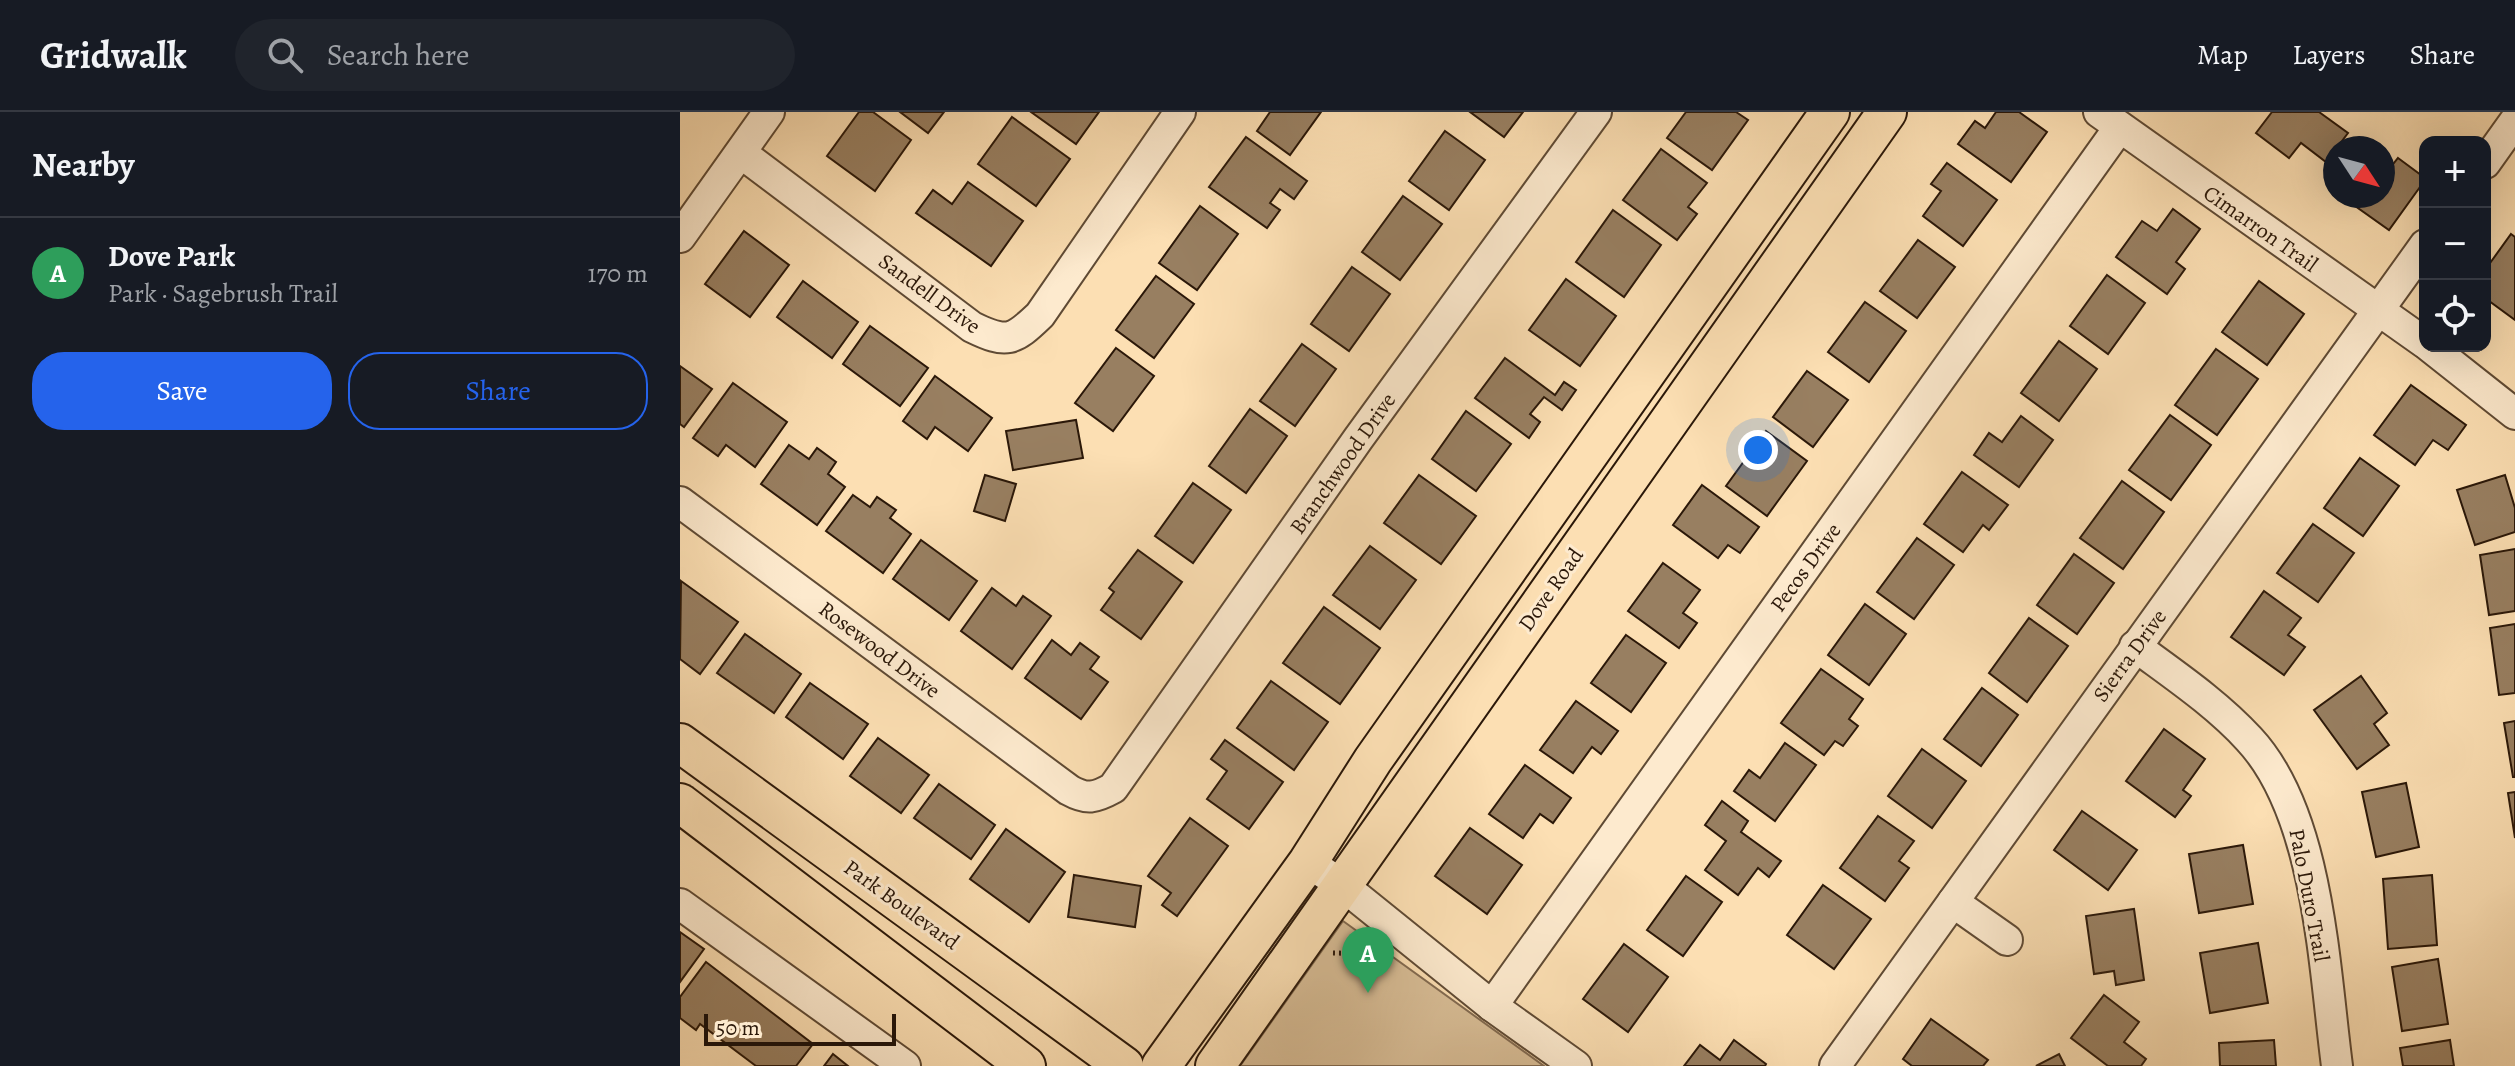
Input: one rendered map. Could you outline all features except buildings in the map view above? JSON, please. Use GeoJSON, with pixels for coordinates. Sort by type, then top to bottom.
{"type":"FeatureCollection","features":[{"type":"Feature","properties":{"kind":"main road"},"geometry":{"type":"LineString","coordinates":[[1161,1066],[1308,862],[1382,747],[1830,112]]}},
{"type":"Feature","properties":{"kind":"main road","name":"Dove Road"},"geometry":{"type":"LineString","coordinates":[[1215,1066],[1887,112]]}},
{"type":"Feature","properties":{"kind":"main road","name":"Park Boulevard"},"geometry":{"type":"LineString","coordinates":[[680,743],[1124,1066]]}},
{"type":"Feature","properties":{"kind":"main road"},"geometry":{"type":"LineString","coordinates":[[717,770],[683,811],[1026,1066]]}},
{"type":"Feature","properties":{"kind":"street"},"geometry":{"type":"LineString","coordinates":[[680,237],[769,112]]}},
{"type":"Feature","properties":{"kind":"street","name":"Sandell Drive"},"geometry":{"type":"LineString","coordinates":[[741,153],[972,327],[993,337],[1008,339],[1020,334],[1040,315],[1180,112]]}},
{"type":"Feature","properties":{"kind":"street","name":"Branchwood Drive"},"geometry":{"type":"LineString","coordinates":[[1080,796],[1091,798],[1113,788],[1358,439],[1596,112]]}},
{"type":"Feature","properties":{"kind":"street","name":"Cimarron Trail"},"geometry":{"type":"LineString","coordinates":[[2109,120],[2419,338]]}},
{"type":"Feature","properties":{"kind":"street","name":"Pecos Drive"},"geometry":{"type":"LineString","coordinates":[[1492,1006],[2109,120]]}},
{"type":"Feature","properties":{"kind":"street"},"geometry":{"type":"LineString","coordinates":[[2491,155],[2515,121]]}},
{"type":"Feature","properties":{"kind":"street","name":"Sierra Drive"},"geometry":{"type":"LineString","coordinates":[[1835,1066],[2419,253]]}},
{"type":"Feature","properties":{"kind":"street","name":"Cimarron Trail"},"geometry":{"type":"LineString","coordinates":[[2437,352],[2515,414]]}},
{"type":"Feature","properties":{"kind":"street","name":"Rosewood Drive"},"geometry":{"type":"LineString","coordinates":[[680,502],[1080,796]]}},
{"type":"Feature","properties":{"kind":"street","name":"Palo Duro Trail"},"geometry":{"type":"LineString","coordinates":[[2135,646],[2192,688],[2250,740],[2272,771],[2296,820],[2313,889],[2337,1066]]}},
{"type":"Feature","properties":{"kind":"street"},"geometry":{"type":"LineString","coordinates":[[1308,862],[1342,885],[1492,1006],[1576,1066]]}},
{"type":"Feature","properties":{"kind":"street"},"geometry":{"type":"LineString","coordinates":[[1953,902],[2007,940]]}},
{"type":"Feature","properties":{"kind":"street"},"geometry":{"type":"LineString","coordinates":[[680,904],[905,1066]]}},
{"type":"Feature","properties":{"kind":"path"},"geometry":{"type":"LineString","coordinates":[[1324,954],[1379,952],[1394,957]]}},
{"type":"Feature","properties":{"kind":"shaded area"},"geometry":{"type":"Polygon","coordinates":[[[1343,921],[1544,1066],[1240,1066],[1343,921]]]}},
{"type":"Feature","properties":{"kind":"place","name":"Dove Park"},"geometry":{"type":"Point","coordinates":[1368,993]}}]}
